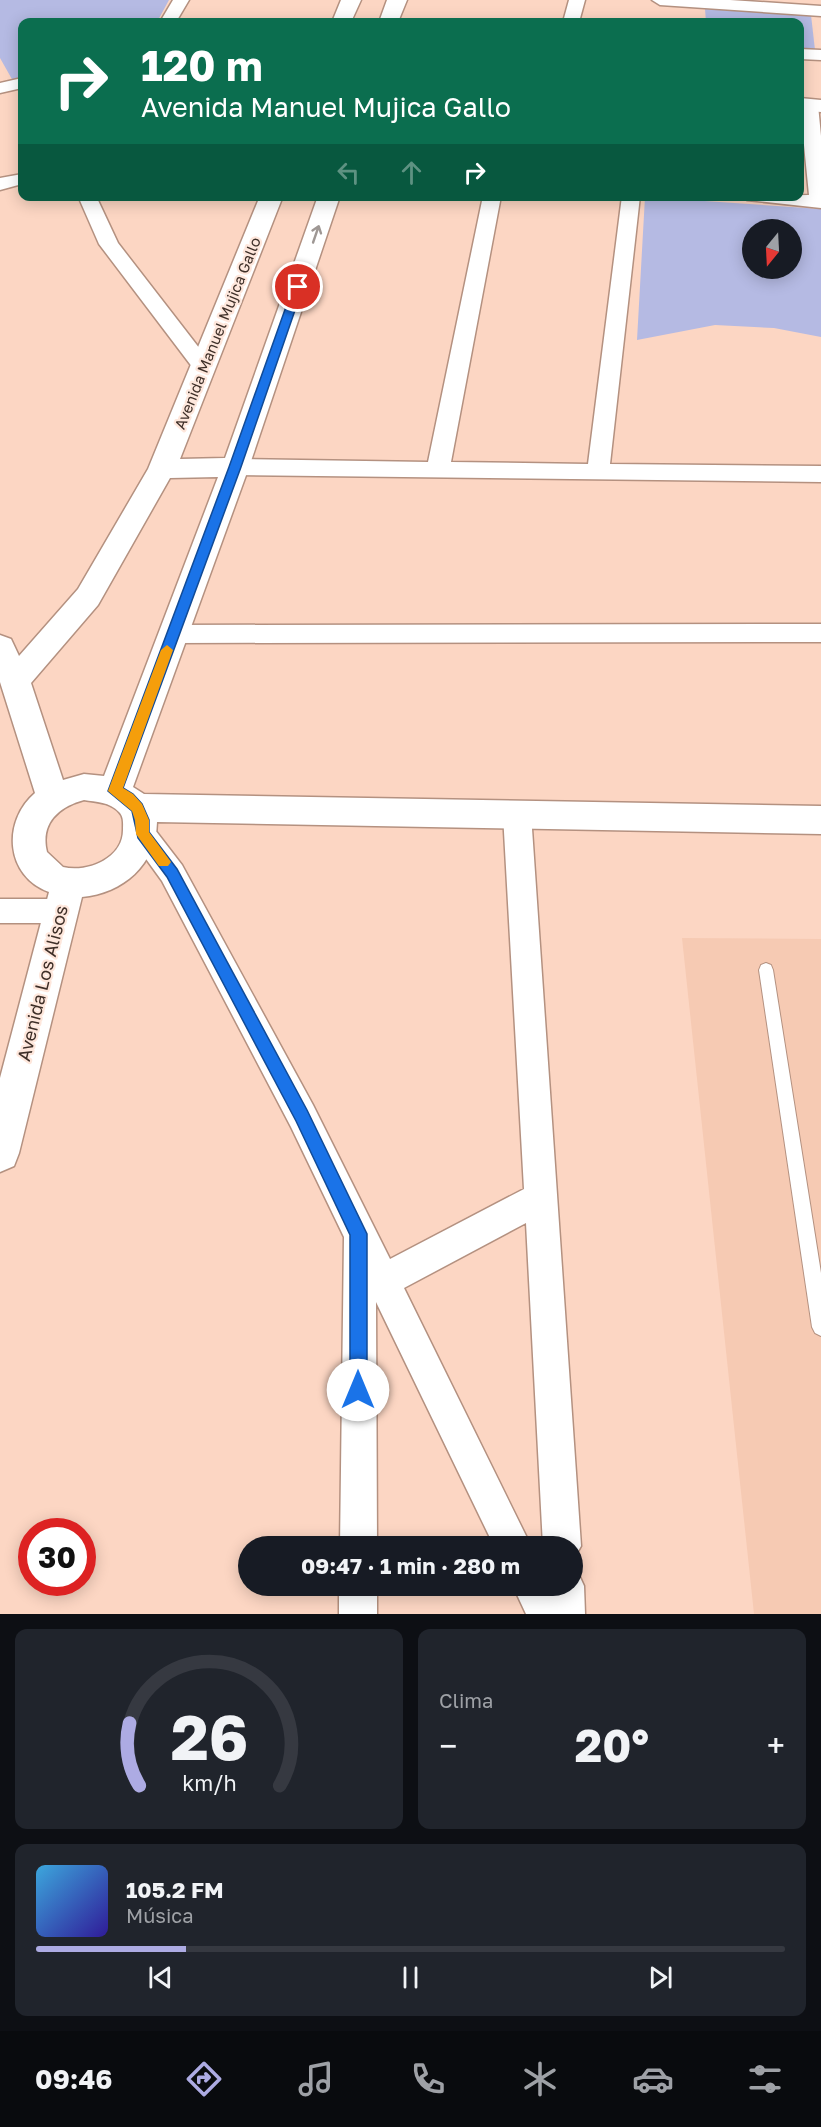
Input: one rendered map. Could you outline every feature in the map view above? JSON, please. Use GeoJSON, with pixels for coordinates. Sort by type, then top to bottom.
{"type":"FeatureCollection","features":[{"type":"Feature","properties":{"kind":"street"},"geometry":{"type":"LineString","coordinates":[[171,18],[182,0]]}},
{"type":"Feature","properties":{"kind":"street"},"geometry":{"type":"LineString","coordinates":[[344,18],[351,0]]}},
{"type":"Feature","properties":{"kind":"street"},"geometry":{"type":"LineString","coordinates":[[390,18],[397,0]]}},
{"type":"Feature","properties":{"kind":"street"},"geometry":{"type":"LineString","coordinates":[[573,18],[577,0]]}},
{"type":"Feature","properties":{"kind":"street"},"geometry":{"type":"LineString","coordinates":[[660,0],[821,10]]}},
{"type":"Feature","properties":{"kind":"street"},"geometry":{"type":"LineString","coordinates":[[695,2],[696,18]]}},
{"type":"Feature","properties":{"kind":"street"},"geometry":{"type":"LineString","coordinates":[[804,54],[821,55]]}},
{"type":"Feature","properties":{"kind":"street"},"geometry":{"type":"LineString","coordinates":[[2,84],[18,83]]}},
{"type":"Feature","properties":{"kind":"street"},"geometry":{"type":"LineString","coordinates":[[804,201],[820,202],[810,105]]}},
{"type":"Feature","properties":{"kind":"street"},"geometry":{"type":"LineString","coordinates":[[0,184],[18,180]]}},
{"type":"Feature","properties":{"kind":"street"},"geometry":{"type":"LineString","coordinates":[[89,201],[109,244],[203,367]]}},
{"type":"Feature","properties":{"kind":"street","name":"Avenida Manuel Mujica Gallo"},"geometry":{"type":"LineString","coordinates":[[15,681],[88,597],[162,469],[220,330],[270,201]]}},
{"type":"Feature","properties":{"kind":"street"},"geometry":{"type":"LineString","coordinates":[[0,910],[64,897],[88,882],[108,876],[125,865],[137,850],[132,811],[173,634],[235,467],[327,201]]}},
{"type":"Feature","properties":{"kind":"street"},"geometry":{"type":"LineString","coordinates":[[438,470],[491,201]]}},
{"type":"Feature","properties":{"kind":"street"},"geometry":{"type":"LineString","coordinates":[[598,471],[630,201]]}},
{"type":"Feature","properties":{"kind":"street"},"geometry":{"type":"LineString","coordinates":[[162,469],[235,467],[821,474]]}},
{"type":"Feature","properties":{"kind":"street"},"geometry":{"type":"LineString","coordinates":[[173,634],[821,633]]}},
{"type":"Feature","properties":{"kind":"street"},"geometry":{"type":"LineString","coordinates":[[0,647],[15,681],[53,798]]}},
{"type":"Feature","properties":{"kind":"street"},"geometry":{"type":"LineString","coordinates":[[64,897],[28,855],[26,839],[30,824],[39,809],[68,790],[100,787],[132,811],[178,884],[302,1116],[508,1536]]}},
{"type":"Feature","properties":{"kind":"street"},"geometry":{"type":"LineString","coordinates":[[132,811],[517,814],[821,820]]}},
{"type":"Feature","properties":{"kind":"street"},"geometry":{"type":"LineString","coordinates":[[517,814],[561,1536]]}},
{"type":"Feature","properties":{"kind":"street","name":"Avenida Los Alisos"},"geometry":{"type":"LineString","coordinates":[[0,1154],[64,897]]}},
{"type":"Feature","properties":{"kind":"street"},"geometry":{"type":"LineString","coordinates":[[382,1281],[541,1197]]}},
{"type":"Feature","properties":{"kind":"street"},"geometry":{"type":"LineString","coordinates":[[358,1536],[359,1234]]}},
{"type":"Feature","properties":{"kind":"street"},"geometry":{"type":"LineString","coordinates":[[358,1596],[358,1614]]}},
{"type":"Feature","properties":{"kind":"street"},"geometry":{"type":"LineString","coordinates":[[537,1596],[546,1614]]}},
{"type":"Feature","properties":{"kind":"street"},"geometry":{"type":"LineString","coordinates":[[565,1596],[566,1614]]}},
{"type":"Feature","properties":{"kind":"lane"},"geometry":{"type":"LineString","coordinates":[[766,970],[821,1327]]}},
{"type":"Feature","properties":{"kind":"shaded area"},"geometry":{"type":"Polygon","coordinates":[[[0,0],[169,0],[159,18],[18,18],[18,80],[13,81],[0,58],[0,0]]]}},
{"type":"Feature","properties":{"kind":"shaded area"},"geometry":{"type":"Polygon","coordinates":[[[705,9],[811,15],[815,50],[804,49],[804,18],[706,18],[705,9]]]}},
{"type":"Feature","properties":{"kind":"shaded area"},"geometry":{"type":"Polygon","coordinates":[[[645,201],[704,201],[821,209],[821,337],[774,328],[715,325],[637,340],[645,201]]]}},
{"type":"Feature","properties":{"kind":"shaded area"},"geometry":{"type":"Polygon","coordinates":[[[682,938],[821,939],[821,1614],[754,1614],[682,938]]]}},
{"type":"Feature","properties":{"kind":"slow traffic"},"geometry":{"type":"LineString","coordinates":[[164,862],[142,834],[142,820],[137,808],[128,798],[115,791],[167,650]]}},
{"type":"Feature","properties":{"kind":"route"},"geometry":{"type":"LineString","coordinates":[[298,287],[235,467],[115,791],[128,798],[137,808],[142,820],[142,834],[172,873],[302,1116],[359,1234],[358,1390]]}}]}
